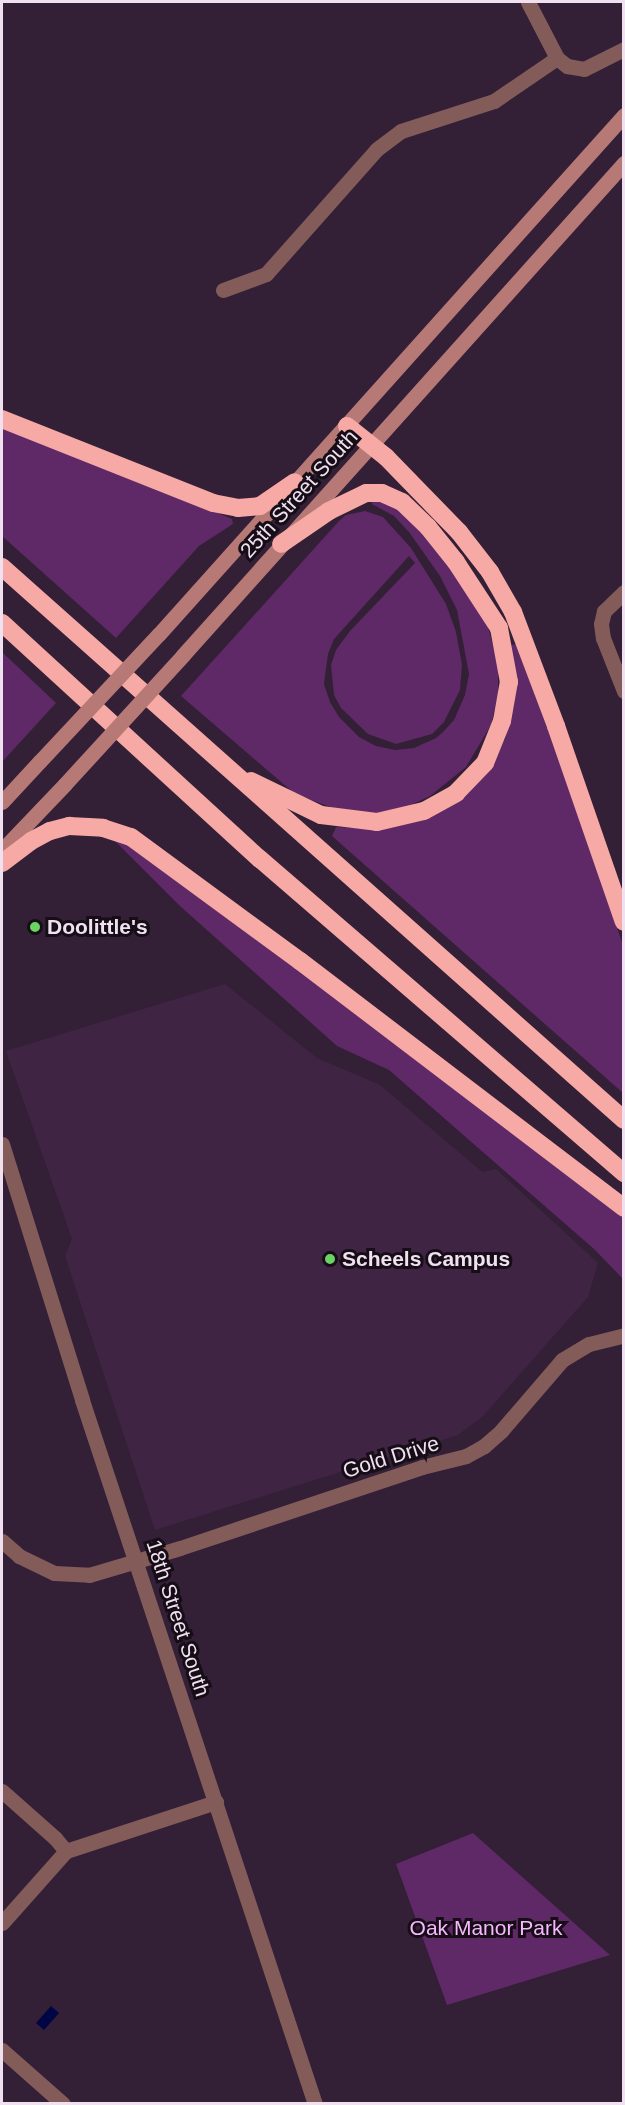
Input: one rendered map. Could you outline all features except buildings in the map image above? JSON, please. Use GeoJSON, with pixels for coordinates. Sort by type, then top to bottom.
{"type":"FeatureCollection","features":[{"type":"Feature","properties":{"kind":"highway"},"geometry":{"type":"LineString","coordinates":[[2,419],[213,504],[238,508],[260,506],[295,482]]}},
{"type":"Feature","properties":{"kind":"highway"},"geometry":{"type":"LineString","coordinates":[[347,426],[372,444],[459,532],[490,572],[513,612],[556,726],[624,922]]}},
{"type":"Feature","properties":{"kind":"highway"},"geometry":{"type":"LineString","coordinates":[[232,772],[321,815],[377,822],[424,811],[456,793],[484,763],[502,721],[509,682],[500,628],[456,562],[428,527],[402,502],[382,493],[366,493],[329,511],[281,544]]}},
{"type":"Feature","properties":{"kind":"highway"},"geometry":{"type":"LineString","coordinates":[[2,567],[624,1120]]}},
{"type":"Feature","properties":{"kind":"highway"},"geometry":{"type":"LineString","coordinates":[[2,623],[260,859],[624,1173]]}},
{"type":"Feature","properties":{"kind":"highway"},"geometry":{"type":"LineString","coordinates":[[2,639],[60,676]]}},
{"type":"Feature","properties":{"kind":"highway"},"geometry":{"type":"LineString","coordinates":[[2,863],[31,841],[50,831],[69,826],[103,828],[131,837],[208,892],[624,1208]]}},
{"type":"Feature","properties":{"kind":"main road","name":"25th Street South"},"geometry":{"type":"LineString","coordinates":[[2,802],[159,634],[624,115]]}},
{"type":"Feature","properties":{"kind":"main road","name":"25th Street South"},"geometry":{"type":"LineString","coordinates":[[2,850],[183,655],[624,163]]}},
{"type":"Feature","properties":{"kind":"street"},"geometry":{"type":"LineString","coordinates":[[528,2],[557,58],[567,66],[584,69],[624,49]]}},
{"type":"Feature","properties":{"kind":"street"},"geometry":{"type":"LineString","coordinates":[[223,290],[266,274],[377,149],[401,130],[494,101],[557,58]]}},
{"type":"Feature","properties":{"kind":"street"},"geometry":{"type":"LineString","coordinates":[[624,591],[604,611],[602,624],[603,638],[624,691]]}},
{"type":"Feature","properties":{"kind":"street","name":"18th Street South"},"geometry":{"type":"LineString","coordinates":[[2,1144],[82,1400],[315,2103]]}},
{"type":"Feature","properties":{"kind":"street","name":"Gold Drive"},"geometry":{"type":"LineString","coordinates":[[2,1541],[19,1556],[54,1573],[89,1575],[422,1467],[466,1456],[484,1446],[501,1431],[562,1360],[589,1344],[622,1335]]}},
{"type":"Feature","properties":{"kind":"street"},"geometry":{"type":"LineString","coordinates":[[2,1791],[55,1838],[66,1851]]}},
{"type":"Feature","properties":{"kind":"street"},"geometry":{"type":"LineString","coordinates":[[2,1923],[66,1851],[216,1802]]}},
{"type":"Feature","properties":{"kind":"street"},"geometry":{"type":"LineString","coordinates":[[2,2050],[63,2103]]}},
{"type":"Feature","properties":{"kind":"shaded area","name":"Scheels Campus"},"geometry":{"type":"Polygon","coordinates":[[[225,984],[317,1058],[380,1085],[482,1172],[496,1169],[598,1263],[588,1297],[483,1416],[458,1435],[155,1530],[65,1256],[72,1239],[6,1051],[225,984]]]}},
{"type":"Feature","properties":{"kind":"shaded area"},"geometry":{"type":"Polygon","coordinates":[[[51,2006],[59,2013],[44,2030],[36,2023],[51,2006]]]}},
{"type":"Feature","properties":{"kind":"green space"},"geometry":{"type":"Polygon","coordinates":[[[2,423],[232,519],[233,524],[199,546],[116,638],[2,536],[2,423]]]}},
{"type":"Feature","properties":{"kind":"green space"},"geometry":{"type":"Polygon","coordinates":[[[373,499],[394,506],[436,546],[487,623],[498,665],[498,695],[491,725],[466,767],[430,796],[409,806],[377,813],[341,811],[295,794],[181,696],[339,521],[346,515],[365,511],[383,517],[411,548],[446,604],[456,632],[462,665],[460,690],[444,722],[432,734],[396,744],[368,734],[341,708],[334,695],[331,665],[336,650],[350,631],[415,563],[409,556],[334,639],[328,654],[324,684],[330,702],[339,717],[359,737],[376,746],[395,750],[414,748],[436,738],[443,732],[454,720],[465,695],[469,674],[457,610],[440,576],[409,532],[394,516],[372,504],[373,499]]]}},
{"type":"Feature","properties":{"kind":"green space"},"geometry":{"type":"Polygon","coordinates":[[[518,644],[623,945],[623,1093],[332,836],[336,827],[377,829],[490,764],[505,739],[514,705],[516,678],[511,645],[518,644]]]}},
{"type":"Feature","properties":{"kind":"green space"},"geometry":{"type":"Polygon","coordinates":[[[2,652],[56,703],[2,762],[2,652]]]}},
{"type":"Feature","properties":{"kind":"green space"},"geometry":{"type":"Polygon","coordinates":[[[112,838],[129,841],[623,1217],[623,1279],[594,1249],[389,1070],[337,1046],[180,906],[112,838]]]}},
{"type":"Feature","properties":{"kind":"green space","name":"Oak Manor Park"},"geometry":{"type":"Polygon","coordinates":[[[473,1833],[610,1955],[447,2005],[396,1864],[473,1833]]]}},
{"type":"Feature","properties":{"kind":"place","name":"Doolittle's"},"geometry":{"type":"Point","coordinates":[35,927]}},
{"type":"Feature","properties":{"kind":"place","name":"Scheels Campus"},"geometry":{"type":"Point","coordinates":[330,1259]}}]}
